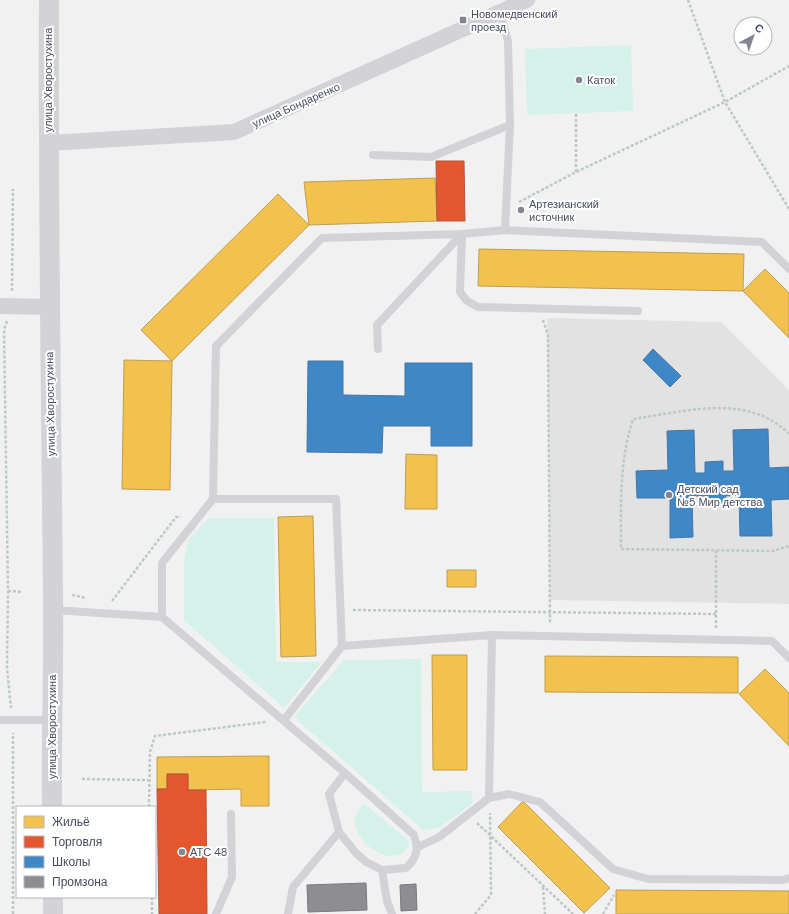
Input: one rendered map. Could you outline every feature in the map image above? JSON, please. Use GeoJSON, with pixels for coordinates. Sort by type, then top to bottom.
{"type":"FeatureCollection","features":[{"type":"Feature","properties":{"kind":"street","name":"улица Хворостухина"},"geometry":{"type":"LineString","coordinates":[[48,0],[49,306],[53,610],[51,720],[52,806]]}},
{"type":"Feature","properties":{"kind":"street","name":"улица Бондаренко"},"geometry":{"type":"LineString","coordinates":[[48,143],[234,132],[527,0]]}},
{"type":"Feature","properties":{"kind":"street"},"geometry":{"type":"LineString","coordinates":[[6,306],[49,306]]}},
{"type":"Feature","properties":{"kind":"street"},"geometry":{"type":"LineString","coordinates":[[53,898],[53,914]]}},
{"type":"Feature","properties":{"kind":"lane"},"geometry":{"type":"LineString","coordinates":[[500,13],[508,41],[510,126],[505,230]]}},
{"type":"Feature","properties":{"kind":"lane"},"geometry":{"type":"LineString","coordinates":[[373,155],[431,157],[510,126]]}},
{"type":"Feature","properties":{"kind":"lane"},"geometry":{"type":"LineString","coordinates":[[162,617],[162,563],[213,499],[216,346],[322,238],[462,234],[505,230],[762,242],[789,269]]}},
{"type":"Feature","properties":{"kind":"lane"},"geometry":{"type":"LineString","coordinates":[[462,234],[460,292],[467,301],[478,307],[638,311]]}},
{"type":"Feature","properties":{"kind":"lane"},"geometry":{"type":"LineString","coordinates":[[378,349],[377,324],[462,234]]}},
{"type":"Feature","properties":{"kind":"lane"},"geometry":{"type":"LineString","coordinates":[[213,499],[336,499],[342,646],[284,720]]}},
{"type":"Feature","properties":{"kind":"lane"},"geometry":{"type":"LineString","coordinates":[[53,610],[162,617],[284,720],[345,773],[414,835],[418,847],[414,860],[406,868],[382,870],[366,862],[339,832],[329,794],[345,773]]}},
{"type":"Feature","properties":{"kind":"lane"},"geometry":{"type":"LineString","coordinates":[[342,646],[492,635],[772,641],[789,658]]}},
{"type":"Feature","properties":{"kind":"lane"},"geometry":{"type":"LineString","coordinates":[[489,798],[492,635]]}},
{"type":"Feature","properties":{"kind":"lane"},"geometry":{"type":"LineString","coordinates":[[0,720],[51,720]]}},
{"type":"Feature","properties":{"kind":"lane"},"geometry":{"type":"LineString","coordinates":[[418,847],[439,837],[489,798],[509,794],[540,802],[613,870],[648,879],[782,880],[789,878]]}},
{"type":"Feature","properties":{"kind":"lane"},"geometry":{"type":"LineString","coordinates":[[216,914],[232,877],[231,814]]}},
{"type":"Feature","properties":{"kind":"lane"},"geometry":{"type":"LineString","coordinates":[[288,914],[293,887],[339,832]]}},
{"type":"Feature","properties":{"kind":"lane"},"geometry":{"type":"LineString","coordinates":[[382,870],[387,901],[392,914]]}},
{"type":"Feature","properties":{"kind":"path"},"geometry":{"type":"LineString","coordinates":[[688,0],[725,102],[789,209]]}},
{"type":"Feature","properties":{"kind":"path"},"geometry":{"type":"LineString","coordinates":[[506,209],[576,172],[725,102],[789,66]]}},
{"type":"Feature","properties":{"kind":"path"},"geometry":{"type":"LineString","coordinates":[[576,114],[576,172]]}},
{"type":"Feature","properties":{"kind":"path"},"geometry":{"type":"LineString","coordinates":[[13,189],[4,330],[8,591],[7,668],[13,720],[13,914]]}},
{"type":"Feature","properties":{"kind":"path"},"geometry":{"type":"LineString","coordinates":[[539,309],[548,335],[550,636]]}},
{"type":"Feature","properties":{"kind":"path"},"geometry":{"type":"LineString","coordinates":[[789,434],[770,420],[746,410],[714,407],[633,419],[627,440],[621,477],[621,549],[773,551],[789,546]]}},
{"type":"Feature","properties":{"kind":"path"},"geometry":{"type":"LineString","coordinates":[[105,601],[112,602],[176,517],[199,518]]}},
{"type":"Feature","properties":{"kind":"path"},"geometry":{"type":"LineString","coordinates":[[716,551],[716,640]]}},
{"type":"Feature","properties":{"kind":"path"},"geometry":{"type":"LineString","coordinates":[[8,591],[22,592]]}},
{"type":"Feature","properties":{"kind":"path"},"geometry":{"type":"LineString","coordinates":[[71,594],[92,600]]}},
{"type":"Feature","properties":{"kind":"path"},"geometry":{"type":"LineString","coordinates":[[341,610],[550,614],[716,614]]}},
{"type":"Feature","properties":{"kind":"path"},"geometry":{"type":"LineString","coordinates":[[149,806],[148,780],[150,752],[155,736],[284,720]]}},
{"type":"Feature","properties":{"kind":"path"},"geometry":{"type":"LineString","coordinates":[[82,779],[148,780]]}},
{"type":"Feature","properties":{"kind":"path"},"geometry":{"type":"LineString","coordinates":[[475,914],[491,895],[491,836],[489,798]]}},
{"type":"Feature","properties":{"kind":"path"},"geometry":{"type":"LineString","coordinates":[[468,814],[573,914]]}},
{"type":"Feature","properties":{"kind":"path"},"geometry":{"type":"LineString","coordinates":[[543,886],[545,914]]}},
{"type":"Feature","properties":{"kind":"path"},"geometry":{"type":"LineString","coordinates":[[603,914],[614,895]]}},
{"type":"Feature","properties":{"kind":"path"},"geometry":{"type":"LineString","coordinates":[[152,898],[152,914]]}},
{"type":"Feature","properties":{"kind":"shaded area","name":"Детский сад №5 Мир детства"},"geometry":{"type":"Polygon","coordinates":[[[547,318],[721,322],[789,390],[789,604],[550,600],[547,318]]]}},
{"type":"Feature","properties":{"kind":"green space","name":"Каток"},"geometry":{"type":"Polygon","coordinates":[[[631,45],[633,111],[527,115],[525,49],[631,45]]]}},
{"type":"Feature","properties":{"kind":"green space"},"geometry":{"type":"Polygon","coordinates":[[[209,518],[274,518],[276,662],[322,662],[284,708],[184,620],[184,560],[189,539],[209,518]]]}},
{"type":"Feature","properties":{"kind":"green space"},"geometry":{"type":"Polygon","coordinates":[[[421,659],[422,792],[472,791],[473,803],[439,828],[423,830],[294,717],[344,660],[421,659]]]}},
{"type":"Feature","properties":{"kind":"green space"},"geometry":{"type":"Polygon","coordinates":[[[364,803],[410,842],[403,854],[390,856],[377,852],[370,848],[360,837],[355,824],[355,817],[357,811],[364,803]]]}},
{"type":"Feature","properties":{"kind":"building: Жильё"},"geometry":{"type":"Polygon","coordinates":[[[435,178],[437,221],[309,225],[304,182],[435,178]]]}},
{"type":"Feature","properties":{"kind":"building: Жильё"},"geometry":{"type":"Polygon","coordinates":[[[278,194],[309,225],[172,361],[141,330],[278,194]]]}},
{"type":"Feature","properties":{"kind":"building: Жильё"},"geometry":{"type":"Polygon","coordinates":[[[479,249],[744,254],[743,291],[478,286],[479,249]]]}},
{"type":"Feature","properties":{"kind":"building: Жильё"},"geometry":{"type":"Polygon","coordinates":[[[765,269],[789,293],[789,338],[743,291],[765,269]]]}},
{"type":"Feature","properties":{"kind":"building: Жильё"},"geometry":{"type":"Polygon","coordinates":[[[124,360],[172,361],[170,490],[122,489],[124,360]]]}},
{"type":"Feature","properties":{"kind":"building: Жильё"},"geometry":{"type":"Polygon","coordinates":[[[406,454],[437,455],[437,509],[405,509],[406,454]]]}},
{"type":"Feature","properties":{"kind":"building: Жильё"},"geometry":{"type":"Polygon","coordinates":[[[313,516],[316,656],[281,657],[278,517],[313,516]]]}},
{"type":"Feature","properties":{"kind":"building: Жильё"},"geometry":{"type":"Polygon","coordinates":[[[447,570],[476,570],[476,587],[447,587],[447,570]]]}},
{"type":"Feature","properties":{"kind":"building: Жильё"},"geometry":{"type":"Polygon","coordinates":[[[432,655],[467,655],[467,770],[433,770],[432,655]]]}},
{"type":"Feature","properties":{"kind":"building: Жильё"},"geometry":{"type":"Polygon","coordinates":[[[545,656],[738,657],[738,693],[545,692],[545,656]]]}},
{"type":"Feature","properties":{"kind":"building: Жильё"},"geometry":{"type":"Polygon","coordinates":[[[765,669],[789,693],[789,746],[739,694],[765,669]]]}},
{"type":"Feature","properties":{"kind":"building: Жильё"},"geometry":{"type":"Polygon","coordinates":[[[269,756],[269,806],[241,806],[241,789],[188,790],[188,774],[167,774],[167,789],[157,789],[157,757],[269,756]]]}},
{"type":"Feature","properties":{"kind":"building: Жильё"},"geometry":{"type":"Polygon","coordinates":[[[523,801],[610,888],[584,913],[498,827],[523,801]]]}},
{"type":"Feature","properties":{"kind":"building: Жильё"},"geometry":{"type":"Polygon","coordinates":[[[616,890],[789,891],[789,914],[616,914],[616,890]]]}},
{"type":"Feature","properties":{"kind":"building: Торговля"},"geometry":{"type":"Polygon","coordinates":[[[436,161],[464,161],[465,221],[437,221],[436,161]]]}},
{"type":"Feature","properties":{"kind":"building: Торговля","name":"АТС 48"},"geometry":{"type":"Polygon","coordinates":[[[167,774],[188,774],[188,790],[206,790],[207,914],[159,914],[157,789],[167,789],[167,774]]]}},
{"type":"Feature","properties":{"kind":"building: Школы"},"geometry":{"type":"Polygon","coordinates":[[[653,349],[681,376],[670,387],[643,360],[653,349]]]}},
{"type":"Feature","properties":{"kind":"building: Школы"},"geometry":{"type":"Polygon","coordinates":[[[308,361],[343,361],[343,395],[405,396],[405,363],[472,363],[472,446],[431,446],[431,426],[383,426],[382,453],[307,452],[308,361]]]}},
{"type":"Feature","properties":{"kind":"building: Школы"},"geometry":{"type":"Polygon","coordinates":[[[768,429],[769,468],[789,467],[789,499],[771,500],[772,536],[740,536],[739,495],[725,496],[726,505],[706,506],[706,496],[692,496],[693,537],[670,538],[670,498],[637,498],[636,471],[668,470],[667,431],[694,430],[695,473],[705,473],[705,462],[723,461],[723,471],[734,471],[733,430],[768,429]]]}},
{"type":"Feature","properties":{"kind":"building: Промзона"},"geometry":{"type":"Polygon","coordinates":[[[366,883],[367,910],[308,912],[307,885],[366,883]]]}},
{"type":"Feature","properties":{"kind":"building: Промзона"},"geometry":{"type":"Polygon","coordinates":[[[416,884],[417,910],[401,911],[400,885],[416,884]]]}},
{"type":"Feature","properties":{"kind":"place","name":"Новомедвенский проезд"},"geometry":{"type":"Point","coordinates":[463,20]}},
{"type":"Feature","properties":{"kind":"place","name":"Каток"},"geometry":{"type":"Point","coordinates":[579,80]}},
{"type":"Feature","properties":{"kind":"place","name":"Артезианский источник"},"geometry":{"type":"Point","coordinates":[521,210]}},
{"type":"Feature","properties":{"kind":"place","name":"Детский сад №5 Мир детства"},"geometry":{"type":"Point","coordinates":[669,495]}},
{"type":"Feature","properties":{"kind":"place","name":"АТС 48"},"geometry":{"type":"Point","coordinates":[182,852]}}]}
